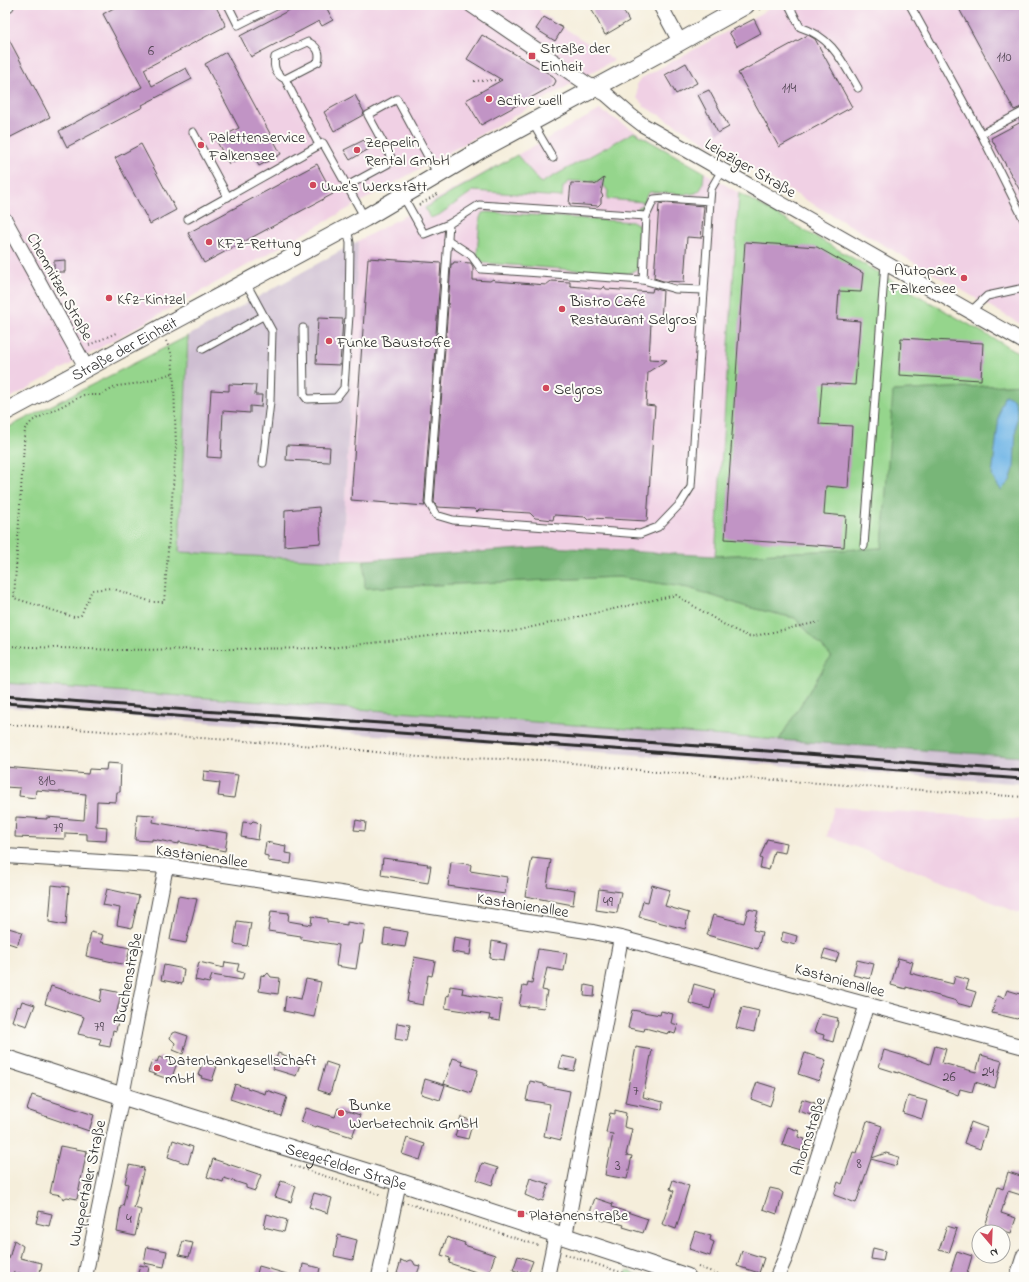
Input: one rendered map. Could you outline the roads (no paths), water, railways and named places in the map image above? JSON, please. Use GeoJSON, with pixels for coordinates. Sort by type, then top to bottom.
{"type":"FeatureCollection","features":[{"type":"Feature","properties":{"kind":"street","name":"Leipziger Straße"},"geometry":{"type":"LineString","coordinates":[[471,5],[608,96],[643,125],[1024,342]]}},
{"type":"Feature","properties":{"kind":"street"},"geometry":{"type":"LineString","coordinates":[[660,5],[680,42]]}},
{"type":"Feature","properties":{"kind":"street","name":"Straße der Einheit"},"geometry":{"type":"LineString","coordinates":[[5,412],[347,228],[480,150],[746,5]]}},
{"type":"Feature","properties":{"kind":"street","name":"Chemnitzer Straße"},"geometry":{"type":"LineString","coordinates":[[5,220],[87,369]]}},
{"type":"Feature","properties":{"kind":"street","name":"Kastanienallee"},"geometry":{"type":"LineString","coordinates":[[5,856],[166,866],[593,932],[621,938],[867,1004],[1024,1048]]}},
{"type":"Feature","properties":{"kind":"street","name":"Buchenstraße"},"geometry":{"type":"LineString","coordinates":[[122,1096],[166,866]]}},
{"type":"Feature","properties":{"kind":"street"},"geometry":{"type":"LineString","coordinates":[[547,1277],[558,1240],[621,938]]}},
{"type":"Feature","properties":{"kind":"street","name":"Ahornstraße"},"geometry":{"type":"LineString","coordinates":[[777,1277],[786,1256],[867,1004]]}},
{"type":"Feature","properties":{"kind":"street","name":"Seegefelder Straße"},"geometry":{"type":"LineString","coordinates":[[5,1058],[399,1182],[558,1240],[687,1277]]}},
{"type":"Feature","properties":{"kind":"street","name":"Wuppertaler Straße"},"geometry":{"type":"LineString","coordinates":[[85,1277],[122,1096]]}},
{"type":"Feature","properties":{"kind":"street"},"geometry":{"type":"LineString","coordinates":[[379,1277],[399,1182]]}},
{"type":"Feature","properties":{"kind":"street"},"geometry":{"type":"LineString","coordinates":[[1017,1277],[1024,1255]]}},
{"type":"Feature","properties":{"kind":"lane"},"geometry":{"type":"LineString","coordinates":[[228,5],[238,25],[278,5]]}},
{"type":"Feature","properties":{"kind":"lane"},"geometry":{"type":"LineString","coordinates":[[789,5],[800,27],[812,31],[832,47],[841,58],[858,88]]}},
{"type":"Feature","properties":{"kind":"lane"},"geometry":{"type":"LineString","coordinates":[[910,5],[981,134],[1024,220]]}},
{"type":"Feature","properties":{"kind":"lane"},"geometry":{"type":"LineString","coordinates":[[285,79],[318,62],[318,51],[312,44],[308,42],[275,57],[274,68],[276,72],[285,79],[319,146]]}},
{"type":"Feature","properties":{"kind":"lane"},"geometry":{"type":"LineString","coordinates":[[347,186],[392,161],[368,116],[397,99],[438,175]]}},
{"type":"Feature","properties":{"kind":"lane"},"geometry":{"type":"LineString","coordinates":[[981,134],[1024,112]]}},
{"type":"Feature","properties":{"kind":"lane"},"geometry":{"type":"LineString","coordinates":[[532,122],[553,158]]}},
{"type":"Feature","properties":{"kind":"lane"},"geometry":{"type":"LineString","coordinates":[[193,132],[228,197]]}},
{"type":"Feature","properties":{"kind":"lane"},"geometry":{"type":"LineString","coordinates":[[188,219],[323,144],[365,218]]}},
{"type":"Feature","properties":{"kind":"lane"},"geometry":{"type":"LineString","coordinates":[[449,224],[429,503],[436,516],[453,520],[640,534],[658,527],[681,503],[691,487],[711,189],[722,170]]}},
{"type":"Feature","properties":{"kind":"lane"},"geometry":{"type":"LineString","coordinates":[[403,196],[424,234],[449,224],[479,205],[646,216]]}},
{"type":"Feature","properties":{"kind":"lane"},"geometry":{"type":"LineString","coordinates":[[643,280],[646,216],[654,199],[665,198],[710,201]]}},
{"type":"Feature","properties":{"kind":"lane"},"geometry":{"type":"LineString","coordinates":[[303,328],[304,395],[307,399],[336,398],[344,388],[349,316],[350,243],[347,228]]}},
{"type":"Feature","properties":{"kind":"lane"},"geometry":{"type":"LineString","coordinates":[[448,240],[471,256],[481,269],[643,280],[675,289],[704,290]]}},
{"type":"Feature","properties":{"kind":"lane"},"geometry":{"type":"LineString","coordinates":[[864,546],[885,263]]}},
{"type":"Feature","properties":{"kind":"lane"},"geometry":{"type":"LineString","coordinates":[[246,283],[272,331],[270,402],[263,463]]}},
{"type":"Feature","properties":{"kind":"lane"},"geometry":{"type":"LineString","coordinates":[[970,312],[987,296],[1024,288]]}},
{"type":"Feature","properties":{"kind":"lane"},"geometry":{"type":"LineString","coordinates":[[203,349],[263,316]]}},
{"type":"Feature","properties":{"kind":"water"},"geometry":{"type":"Polygon","coordinates":[[[1005,395],[1014,399],[1017,408],[1014,469],[1010,481],[1001,490],[992,476],[1000,407],[1005,395]]]}},
{"type":"Feature","properties":{"kind":"railway"},"geometry":{"type":"LineString","coordinates":[[5,696],[1024,771]]}},
{"type":"Feature","properties":{"kind":"railway"},"geometry":{"type":"LineString","coordinates":[[5,703],[1024,779]]}},
{"type":"Feature","properties":{"kind":"place","name":"Straße der Einheit"},"geometry":{"type":"Point","coordinates":[532,56]}},
{"type":"Feature","properties":{"kind":"place","name":"active well"},"geometry":{"type":"Point","coordinates":[489,99]}},
{"type":"Feature","properties":{"kind":"place","name":"Palettenservice Falkensee"},"geometry":{"type":"Point","coordinates":[201,145]}},
{"type":"Feature","properties":{"kind":"place","name":"Zeppelin Rental GmbH"},"geometry":{"type":"Point","coordinates":[357,150]}},
{"type":"Feature","properties":{"kind":"place","name":"Uwe's Werkstatt"},"geometry":{"type":"Point","coordinates":[313,185]}},
{"type":"Feature","properties":{"kind":"place","name":"KFZ-Rettung"},"geometry":{"type":"Point","coordinates":[209,242]}},
{"type":"Feature","properties":{"kind":"place","name":"Autopark Falkensee"},"geometry":{"type":"Point","coordinates":[964,278]}},
{"type":"Feature","properties":{"kind":"place","name":"Kfz-Kintzel"},"geometry":{"type":"Point","coordinates":[109,298]}},
{"type":"Feature","properties":{"kind":"place","name":"Bistro Café Restaurant Selgros"},"geometry":{"type":"Point","coordinates":[562,309]}},
{"type":"Feature","properties":{"kind":"place","name":"Funke Baustoffe"},"geometry":{"type":"Point","coordinates":[329,341]}},
{"type":"Feature","properties":{"kind":"place","name":"Selgros"},"geometry":{"type":"Point","coordinates":[546,388]}},
{"type":"Feature","properties":{"kind":"place","name":"Datenbankgesellschaft mbH"},"geometry":{"type":"Point","coordinates":[157,1068]}},
{"type":"Feature","properties":{"kind":"place","name":"Bunke Werbetechnik GmbH"},"geometry":{"type":"Point","coordinates":[341,1113]}},
{"type":"Feature","properties":{"kind":"place","name":"Platanenstraße"},"geometry":{"type":"Point","coordinates":[521,1214]}}]}
